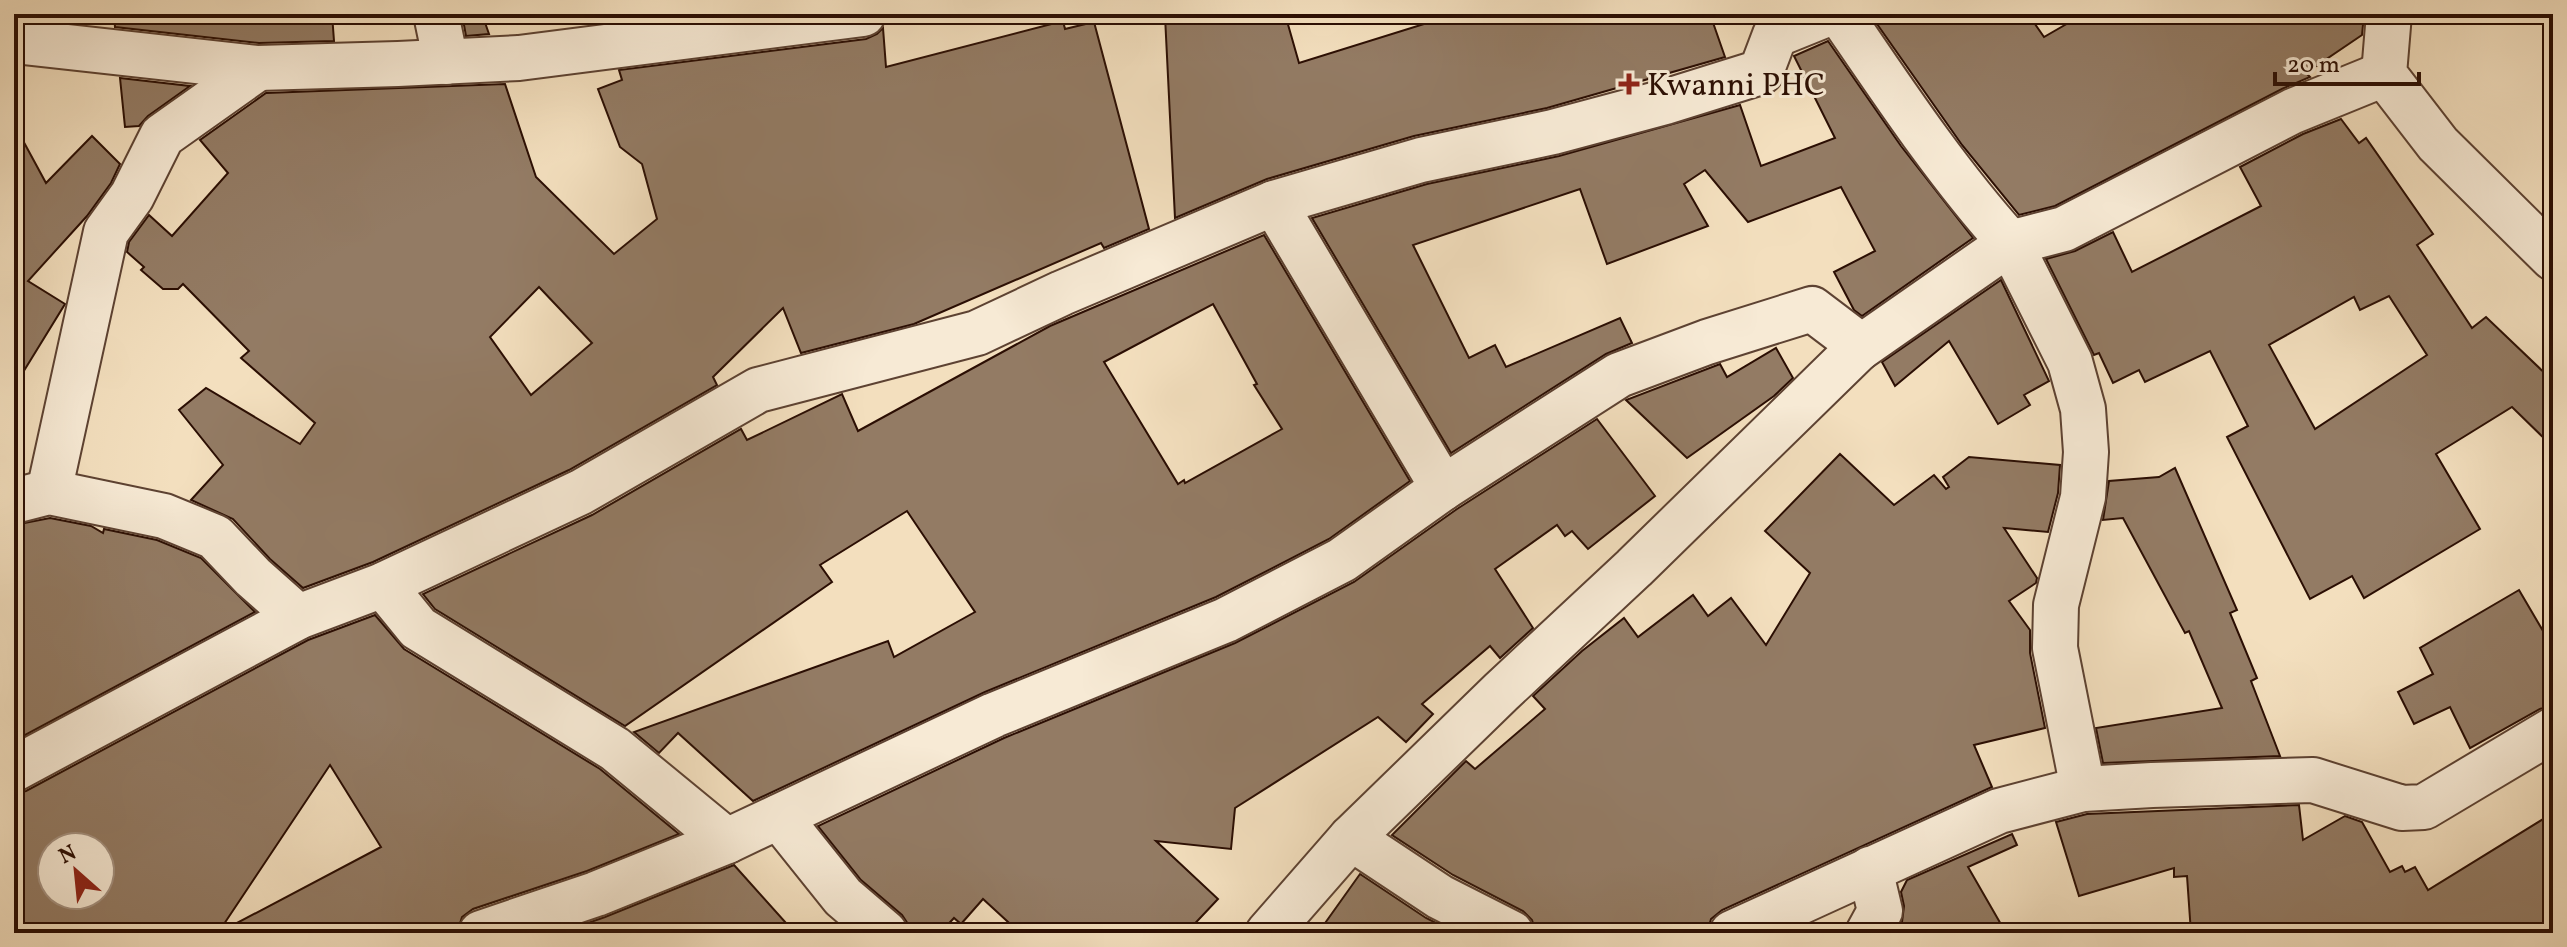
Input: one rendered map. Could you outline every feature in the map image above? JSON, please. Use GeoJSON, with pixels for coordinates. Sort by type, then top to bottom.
{"type":"FeatureCollection","features":[{"type":"Feature","properties":{"kind":"street"},"geometry":{"type":"LineString","coordinates":[[436,14],[446,62]]}},
{"type":"Feature","properties":{"kind":"street"},"geometry":{"type":"LineString","coordinates":[[14,41],[258,68],[519,58],[805,18],[863,14]]}},
{"type":"Feature","properties":{"kind":"street"},"geometry":{"type":"LineString","coordinates":[[14,769],[298,617],[383,585],[581,492],[758,390],[977,333],[1062,293],[1274,203],[1421,160],[1553,132],[1651,106],[1761,72],[1775,35],[1827,14]]}},
{"type":"Feature","properties":{"kind":"street"},"geometry":{"type":"LineString","coordinates":[[1840,14],[1925,140],[1973,203],[2010,243],[2070,362],[2083,409],[2086,452],[2083,497],[2056,605],[2055,648],[2083,789]]}},
{"type":"Feature","properties":{"kind":"street"},"geometry":{"type":"LineString","coordinates":[[2389,14],[2384,74],[2438,144],[2553,258]]}},
{"type":"Feature","properties":{"kind":"street"},"geometry":{"type":"LineString","coordinates":[[258,68],[162,136],[132,196],[106,232],[31,496],[164,516],[215,537],[253,577],[298,617]]}},
{"type":"Feature","properties":{"kind":"street"},"geometry":{"type":"LineString","coordinates":[[1268,933],[1351,838],[1858,349],[2010,243],[2064,229],[2293,111],[2384,74]]}},
{"type":"Feature","properties":{"kind":"street"},"geometry":{"type":"LineString","coordinates":[[1274,203],[1443,488]]}},
{"type":"Feature","properties":{"kind":"street"},"geometry":{"type":"LineString","coordinates":[[481,933],[596,894],[727,841],[994,715],[1226,620],[1342,560],[1443,488],[1619,375],[1707,342],[1812,309],[1849,337],[1858,349]]}},
{"type":"Feature","properties":{"kind":"street"},"geometry":{"type":"LineString","coordinates":[[383,585],[418,628],[615,749],[727,841]]}},
{"type":"Feature","properties":{"kind":"street"},"geometry":{"type":"LineString","coordinates":[[1732,933],[1999,811],[2083,789],[2313,780],[2402,808],[2424,807],[2553,730]]}},
{"type":"Feature","properties":{"kind":"street"},"geometry":{"type":"LineString","coordinates":[[779,817],[843,897],[885,933]]}},
{"type":"Feature","properties":{"kind":"street"},"geometry":{"type":"LineString","coordinates":[[1351,838],[1440,897],[1511,933]]}},
{"type":"Feature","properties":{"kind":"street"},"geometry":{"type":"LineString","coordinates":[[1868,933],[1880,911],[1870,869]]}},
{"type":"Feature","properties":{"kind":"building"},"geometry":{"type":"Polygon","coordinates":[[[114,14],[332,14],[334,41],[259,43],[115,27],[114,14]]]}},
{"type":"Feature","properties":{"kind":"building"},"geometry":{"type":"Polygon","coordinates":[[[462,14],[482,14],[489,34],[466,36],[462,14]]]}},
{"type":"Feature","properties":{"kind":"building"},"geometry":{"type":"Polygon","coordinates":[[[605,14],[666,14],[607,22],[605,14]]]}},
{"type":"Feature","properties":{"kind":"building"},"geometry":{"type":"Polygon","coordinates":[[[1285,14],[1299,63],[1456,14],[1710,14],[1725,57],[1547,108],[1414,136],[1267,179],[1175,218],[1165,16],[1285,14]]]}},
{"type":"Feature","properties":{"kind":"building"},"geometry":{"type":"Polygon","coordinates":[[[1870,14],[2028,14],[2044,37],[2084,14],[2364,14],[2362,35],[2306,73],[2310,77],[2055,206],[2019,215],[1962,145],[1870,14]]]}},
{"type":"Feature","properties":{"kind":"building"},"geometry":{"type":"Polygon","coordinates":[[[1063,21],[1065,29],[1094,22],[1149,229],[1104,248],[1101,243],[914,324],[801,353],[783,308],[713,377],[717,385],[569,470],[373,562],[303,588],[270,559],[233,519],[191,500],[223,465],[179,410],[206,388],[300,444],[315,423],[241,358],[249,351],[183,284],[178,289],[163,289],[141,270],[144,267],[127,252],[129,242],[149,215],[172,236],[228,173],[200,140],[266,93],[505,84],[536,177],[614,254],[657,219],[642,164],[620,147],[598,89],[622,80],[619,70],[866,39],[883,28],[886,67],[1063,21]],[[539,287],[490,337],[531,395],[592,343],[539,287]]]}},
{"type":"Feature","properties":{"kind":"building"},"geometry":{"type":"Polygon","coordinates":[[[1828,41],[1901,146],[1973,238],[1862,316],[1854,310],[1834,272],[1875,251],[1841,187],[1748,222],[1705,170],[1684,184],[1708,226],[1607,264],[1580,189],[1413,245],[1469,358],[1495,345],[1506,367],[1620,318],[1632,343],[1606,354],[1451,453],[1312,218],[1427,184],[1559,156],[1740,105],[1761,166],[1835,138],[1794,56],[1828,41]]]}},
{"type":"Feature","properties":{"kind":"building"},"geometry":{"type":"Polygon","coordinates":[[[120,78],[190,86],[139,126],[125,127],[120,78]]]}},
{"type":"Feature","properties":{"kind":"building"},"geometry":{"type":"Polygon","coordinates":[[[2341,119],[2359,143],[2366,138],[2433,234],[2417,245],[2472,328],[2486,317],[2553,381],[2553,447],[2512,407],[2436,454],[2480,529],[2364,598],[2352,576],[2310,599],[2227,437],[2248,426],[2210,351],[2145,382],[2139,370],[2113,383],[2099,353],[2094,355],[2046,259],[2075,251],[2113,232],[2132,272],[2261,206],[2240,167],[2303,134],[2341,119]],[[2389,296],[2360,310],[2354,297],[2269,345],[2315,429],[2427,355],[2389,296]]]}},
{"type":"Feature","properties":{"kind":"building"},"geometry":{"type":"Polygon","coordinates":[[[14,124],[46,183],[92,136],[120,164],[111,183],[87,216],[28,281],[65,304],[14,387],[14,124]]]}},
{"type":"Feature","properties":{"kind":"building"},"geometry":{"type":"Polygon","coordinates":[[[1264,235],[1410,481],[1329,539],[1216,597],[985,692],[753,801],[678,733],[659,753],[634,732],[888,641],[894,657],[975,612],[907,511],[820,565],[832,582],[625,726],[435,609],[423,594],[592,515],[741,429],[747,440],[842,394],[858,431],[1050,326],[1264,235]],[[1213,304],[1104,362],[1178,484],[1282,429],[1254,385],[1257,384],[1213,304]]]}},
{"type":"Feature","properties":{"kind":"building"},"geometry":{"type":"Polygon","coordinates":[[[2001,280],[2049,381],[2024,395],[2030,405],[1998,424],[1949,341],[1895,386],[1882,362],[2001,280]]]}},
{"type":"Feature","properties":{"kind":"building"},"geometry":{"type":"Polygon","coordinates":[[[1776,348],[1793,378],[1774,396],[1687,458],[1626,400],[1720,364],[1727,377],[1776,348]]]}},
{"type":"Feature","properties":{"kind":"building"},"geometry":{"type":"Polygon","coordinates":[[[1597,419],[1655,496],[1588,549],[1572,531],[1565,536],[1557,525],[1495,569],[1533,628],[1500,658],[1490,646],[1422,704],[1433,714],[1406,742],[1378,717],[1235,808],[1231,849],[1156,841],[1218,899],[1186,933],[1020,933],[983,899],[961,924],[954,918],[940,933],[909,933],[902,915],[861,880],[818,826],[1004,738],[1235,643],[1354,582],[1457,509],[1597,419]]]}},
{"type":"Feature","properties":{"kind":"building"},"geometry":{"type":"Polygon","coordinates":[[[1840,454],[1894,505],[1934,475],[1946,489],[1949,487],[1943,477],[1969,457],[2060,465],[2058,493],[2048,532],[2004,528],[2037,578],[2036,583],[2009,601],[2030,630],[2030,653],[2045,728],[1974,745],[1992,787],[1722,910],[1711,919],[1707,933],[1536,933],[1532,920],[1523,911],[1453,875],[1392,835],[1466,761],[1475,769],[1545,709],[1533,696],[1624,618],[1638,637],[1693,595],[1708,616],[1731,598],[1766,645],[1810,573],[1765,531],[1840,454]]]}},
{"type":"Feature","properties":{"kind":"building"},"geometry":{"type":"Polygon","coordinates":[[[2175,468],[2237,610],[2230,613],[2257,678],[2251,681],[2280,756],[2103,763],[2096,728],[2222,708],[2189,631],[2185,633],[2123,518],[2103,520],[2109,481],[2159,477],[2175,468]]]}},
{"type":"Feature","properties":{"kind":"building"},"geometry":{"type":"Polygon","coordinates":[[[50,518],[91,526],[103,533],[104,529],[157,540],[201,558],[255,612],[14,741],[14,525],[50,518]]]}},
{"type":"Feature","properties":{"kind":"building"},"geometry":{"type":"Polygon","coordinates":[[[2519,590],[2553,648],[2553,705],[2540,709],[2470,748],[2450,707],[2414,724],[2398,692],[2433,674],[2420,648],[2519,590]]]}},
{"type":"Feature","properties":{"kind":"building"},"geometry":{"type":"Polygon","coordinates":[[[375,615],[404,649],[600,769],[679,834],[587,871],[473,909],[462,917],[457,933],[218,933],[14,933],[14,794],[26,791],[308,640],[375,615]],[[330,765],[218,933],[381,847],[330,765]]]}},
{"type":"Feature","properties":{"kind":"building"},"geometry":{"type":"Polygon","coordinates":[[[2299,805],[2303,840],[2345,816],[2362,822],[2390,872],[2402,866],[2405,872],[2415,867],[2428,890],[2553,813],[2553,933],[2191,933],[2187,876],[2174,877],[2174,868],[2079,896],[2056,822],[2087,814],[2299,805]]]}},
{"type":"Feature","properties":{"kind":"building"},"geometry":{"type":"Polygon","coordinates":[[[2012,834],[2017,845],[1968,867],[2006,933],[1896,933],[1902,922],[1904,906],[1901,892],[1907,880],[2012,834]]]}},
{"type":"Feature","properties":{"kind":"building"},"geometry":{"type":"Polygon","coordinates":[[[734,865],[795,933],[559,933],[605,917],[734,865]]]}},
{"type":"Feature","properties":{"kind":"building"},"geometry":{"type":"Polygon","coordinates":[[[1360,874],[1426,918],[1456,933],[1318,933],[1360,874]]]}},
{"type":"Feature","properties":{"kind":"place","name":"Kwanni PHC"},"geometry":{"type":"Point","coordinates":[1629,84]}}]}
